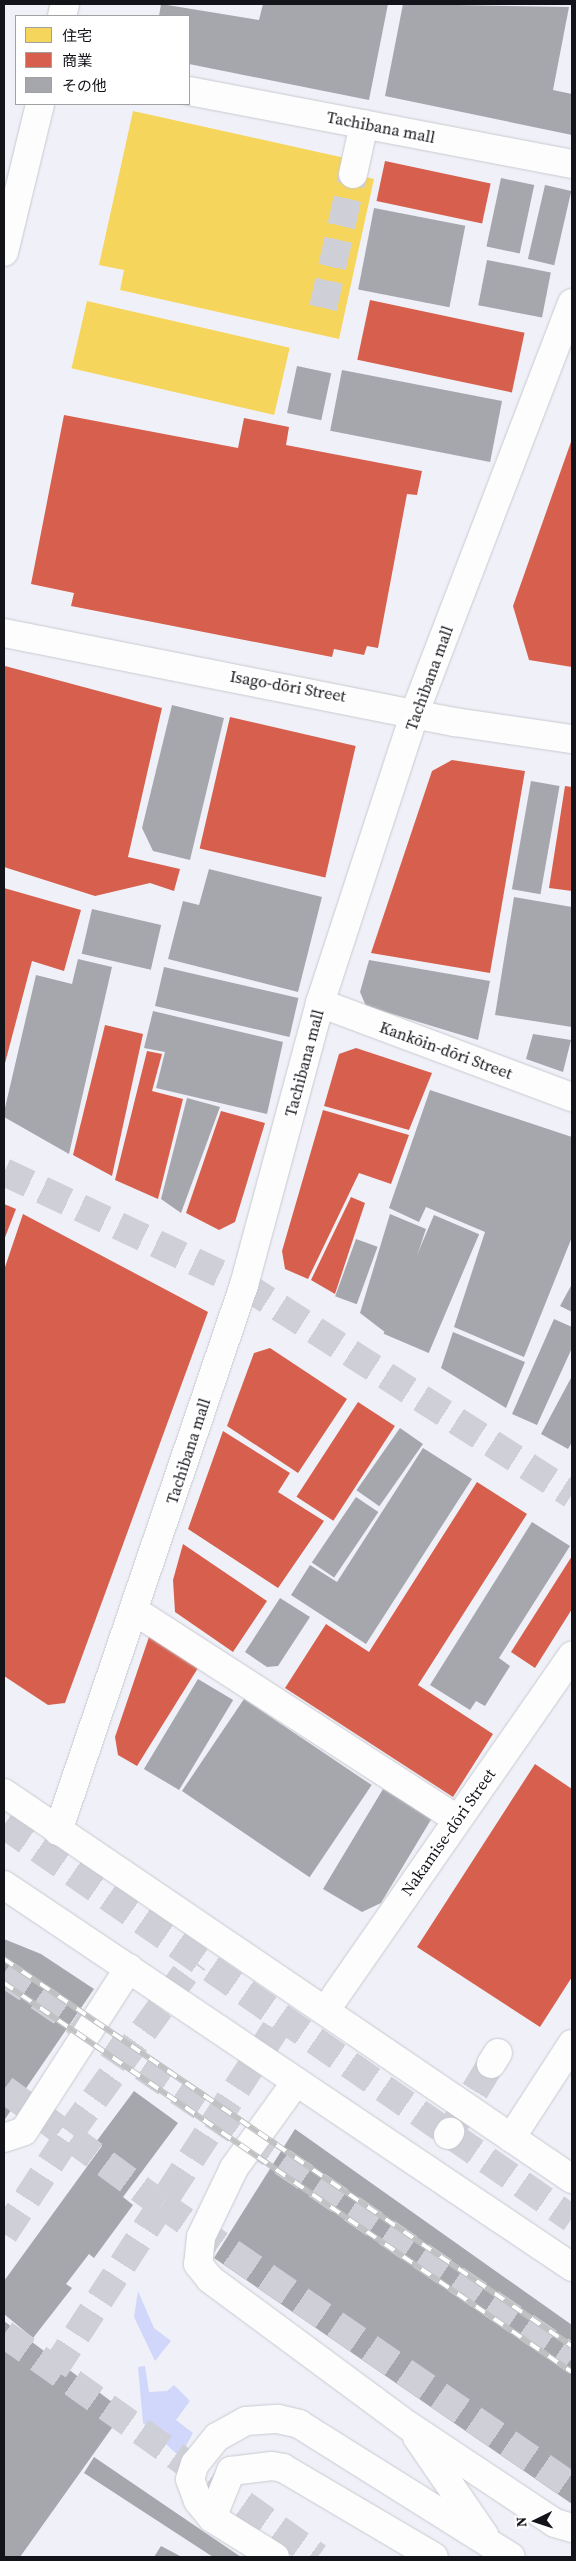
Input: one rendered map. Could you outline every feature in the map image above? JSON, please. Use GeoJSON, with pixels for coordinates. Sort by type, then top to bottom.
{"type":"FeatureCollection","features":[{"type":"Feature","properties":{"kind":"street","name":"Tachibana mall"},"geometry":{"type":"LineString","coordinates":[[190,91],[572,164]]}},
{"type":"Feature","properties":{"kind":"street"},"geometry":{"type":"LineString","coordinates":[[4,248],[40,105]]}},
{"type":"Feature","properties":{"kind":"street"},"geometry":{"type":"LineString","coordinates":[[353,174],[364,124]]}},
{"type":"Feature","properties":{"kind":"street","name":"Tachibana mall"},"geometry":{"type":"LineString","coordinates":[[58,1831],[131,1655],[135,1611],[244,1285],[320,1004],[415,712],[563,355],[572,303]]}},
{"type":"Feature","properties":{"kind":"street","name":"Isago-dōri Street"},"geometry":{"type":"LineString","coordinates":[[4,633],[415,712],[572,739]]}},
{"type":"Feature","properties":{"kind":"street","name":"Kankōin-dōri Street"},"geometry":{"type":"LineString","coordinates":[[320,1004],[572,1097]]}},
{"type":"Feature","properties":{"kind":"street"},"geometry":{"type":"LineString","coordinates":[[135,1611],[456,1819]]}},
{"type":"Feature","properties":{"kind":"street","name":"Nakamise-dōri Street"},"geometry":{"type":"LineString","coordinates":[[325,2010],[456,1819],[572,1655]]}},
{"type":"Feature","properties":{"kind":"street"},"geometry":{"type":"LineString","coordinates":[[4,1793],[572,2179]]}},
{"type":"Feature","properties":{"kind":"street"},"geometry":{"type":"LineString","coordinates":[[4,1884],[572,2267]]}},
{"type":"Feature","properties":{"kind":"street"},"geometry":{"type":"LineString","coordinates":[[4,2138],[24,2131],[129,1968]]}},
{"type":"Feature","properties":{"kind":"street"},"geometry":{"type":"LineString","coordinates":[[511,2138],[572,2044]]}},
{"type":"Feature","properties":{"kind":"street"},"geometry":{"type":"LineString","coordinates":[[296,2082],[234,2168],[201,2237],[198,2264],[210,2279],[410,2426],[555,2523],[572,2528]]}},
{"type":"Feature","properties":{"kind":"street"},"geometry":{"type":"LineString","coordinates":[[275,2557],[212,2518],[198,2501],[190,2479],[195,2464],[217,2437],[246,2421],[278,2419],[299,2424],[501,2551]]}},
{"type":"Feature","properties":{"kind":"street"},"geometry":{"type":"LineString","coordinates":[[410,2426],[501,2551]]}},
{"type":"Feature","properties":{"kind":"street"},"geometry":{"type":"LineString","coordinates":[[212,2518],[231,2471],[272,2466],[284,2468],[434,2557]]}},
{"type":"Feature","properties":{"kind":"shaded area"},"geometry":{"type":"Polygon","coordinates":[[[138,2291],[154,2328],[171,2341],[155,2361],[134,2317],[138,2291]]]}},
{"type":"Feature","properties":{"kind":"shaded area"},"geometry":{"type":"Polygon","coordinates":[[[145,2366],[149,2392],[167,2391],[174,2385],[190,2401],[176,2420],[193,2433],[180,2457],[143,2423],[138,2367],[145,2366]]]}},
{"type":"Feature","properties":{"kind":"building: 住宅"},"geometry":{"type":"Polygon","coordinates":[[[133,111],[345,158],[353,174],[374,179],[339,339],[120,290],[124,270],[99,265],[133,111]]]}},
{"type":"Feature","properties":{"kind":"building: 住宅"},"geometry":{"type":"Polygon","coordinates":[[[87,301],[290,348],[274,415],[71,368],[87,301]]]}},
{"type":"Feature","properties":{"kind":"building: 商業"},"geometry":{"type":"Polygon","coordinates":[[[385,161],[491,183],[482,224],[376,201],[385,161]]]}},
{"type":"Feature","properties":{"kind":"building: 商業"},"geometry":{"type":"Polygon","coordinates":[[[370,300],[525,333],[512,393],[357,360],[370,300]]]}},
{"type":"Feature","properties":{"kind":"building: 商業"},"geometry":{"type":"Polygon","coordinates":[[[64,415],[238,448],[244,418],[289,427],[286,445],[422,471],[417,495],[407,494],[378,648],[367,646],[364,655],[334,649],[332,657],[71,606],[74,593],[31,584],[64,415]]]}},
{"type":"Feature","properties":{"kind":"building: 商業"},"geometry":{"type":"Polygon","coordinates":[[[572,439],[572,667],[529,660],[513,606],[572,439]]]}},
{"type":"Feature","properties":{"kind":"building: 商業"},"geometry":{"type":"Polygon","coordinates":[[[5,666],[162,708],[128,857],[180,869],[174,891],[150,883],[95,896],[4,867],[5,666]]]}},
{"type":"Feature","properties":{"kind":"building: 商業"},"geometry":{"type":"Polygon","coordinates":[[[230,717],[356,746],[325,878],[200,849],[230,717]]]}},
{"type":"Feature","properties":{"kind":"building: 商業"},"geometry":{"type":"Polygon","coordinates":[[[452,760],[525,771],[490,973],[371,953],[432,771],[452,760]]]}},
{"type":"Feature","properties":{"kind":"building: 商業"},"geometry":{"type":"Polygon","coordinates":[[[565,786],[572,787],[572,891],[549,888],[565,786]]]}},
{"type":"Feature","properties":{"kind":"building: 商業"},"geometry":{"type":"Polygon","coordinates":[[[4,888],[81,910],[64,971],[32,961],[4,1067],[4,888]]]}},
{"type":"Feature","properties":{"kind":"building: 商業"},"geometry":{"type":"Polygon","coordinates":[[[105,1025],[143,1034],[112,1176],[73,1155],[105,1025]]]}},
{"type":"Feature","properties":{"kind":"building: 商業"},"geometry":{"type":"Polygon","coordinates":[[[356,1048],[432,1073],[409,1130],[324,1106],[339,1054],[356,1048]]]}},
{"type":"Feature","properties":{"kind":"building: 商業"},"geometry":{"type":"Polygon","coordinates":[[[147,1051],[162,1054],[152,1091],[183,1099],[158,1199],[115,1180],[147,1051]]]}},
{"type":"Feature","properties":{"kind":"building: 商業"},"geometry":{"type":"Polygon","coordinates":[[[323,1110],[409,1135],[391,1184],[359,1173],[308,1279],[285,1269],[282,1251],[323,1110]]]}},
{"type":"Feature","properties":{"kind":"building: 商業"},"geometry":{"type":"Polygon","coordinates":[[[221,1111],[265,1123],[235,1222],[219,1230],[186,1213],[221,1111]]]}},
{"type":"Feature","properties":{"kind":"building: 商業"},"geometry":{"type":"Polygon","coordinates":[[[351,1197],[365,1203],[335,1294],[311,1280],[351,1197]]]}},
{"type":"Feature","properties":{"kind":"building: 商業"},"geometry":{"type":"Polygon","coordinates":[[[4,1204],[16,1209],[4,1240],[4,1204]]]}},
{"type":"Feature","properties":{"kind":"building: 商業"},"geometry":{"type":"Polygon","coordinates":[[[23,1214],[208,1312],[65,1703],[48,1705],[4,1676],[4,1270],[23,1214]]]}},
{"type":"Feature","properties":{"kind":"building: 商業"},"geometry":{"type":"Polygon","coordinates":[[[270,1348],[347,1399],[298,1473],[227,1426],[254,1353],[270,1348]]]}},
{"type":"Feature","properties":{"kind":"building: 商業"},"geometry":{"type":"Polygon","coordinates":[[[358,1402],[395,1426],[333,1521],[296,1497],[358,1402]]]}},
{"type":"Feature","properties":{"kind":"building: 商業"},"geometry":{"type":"Polygon","coordinates":[[[223,1431],[290,1473],[278,1492],[324,1521],[278,1588],[188,1529],[223,1431]]]}},
{"type":"Feature","properties":{"kind":"building: 商業"},"geometry":{"type":"Polygon","coordinates":[[[477,1482],[527,1514],[418,1685],[493,1734],[453,1797],[285,1688],[326,1624],[369,1652],[477,1482]]]}},
{"type":"Feature","properties":{"kind":"building: 商業"},"geometry":{"type":"Polygon","coordinates":[[[183,1544],[267,1601],[233,1652],[175,1612],[173,1580],[183,1544]]]}},
{"type":"Feature","properties":{"kind":"building: 商業"},"geometry":{"type":"Polygon","coordinates":[[[572,1556],[572,1609],[535,1668],[511,1652],[572,1556]]]}},
{"type":"Feature","properties":{"kind":"building: 商業"},"geometry":{"type":"Polygon","coordinates":[[[150,1634],[198,1668],[137,1766],[118,1755],[115,1737],[150,1634]]]}},
{"type":"Feature","properties":{"kind":"building: 商業"},"geometry":{"type":"Polygon","coordinates":[[[535,1764],[572,1789],[572,1977],[540,2027],[417,1947],[535,1764]]]}},
{"type":"Feature","properties":{"kind":"building: その他"},"geometry":{"type":"Polygon","coordinates":[[[161,4],[259,20],[263,4],[388,4],[369,100],[190,64],[190,15],[159,15],[161,4]]]}},
{"type":"Feature","properties":{"kind":"building: その他"},"geometry":{"type":"Polygon","coordinates":[[[403,4],[569,7],[553,90],[572,94],[572,135],[385,96],[403,4]]]}},
{"type":"Feature","properties":{"kind":"building: その他"},"geometry":{"type":"Polygon","coordinates":[[[501,178],[534,185],[520,254],[486,246],[501,178]]]}},
{"type":"Feature","properties":{"kind":"building: その他"},"geometry":{"type":"Polygon","coordinates":[[[545,185],[571,191],[554,265],[528,259],[545,185]]]}},
{"type":"Feature","properties":{"kind":"building: その他"},"geometry":{"type":"Polygon","coordinates":[[[374,208],[465,226],[449,307],[358,289],[374,208]]]}},
{"type":"Feature","properties":{"kind":"building: その他"},"geometry":{"type":"Polygon","coordinates":[[[487,260],[551,272],[542,318],[478,305],[487,260]]]}},
{"type":"Feature","properties":{"kind":"building: その他"},"geometry":{"type":"Polygon","coordinates":[[[297,366],[331,373],[321,420],[287,413],[297,366]]]}},
{"type":"Feature","properties":{"kind":"building: その他"},"geometry":{"type":"Polygon","coordinates":[[[342,370],[502,401],[490,462],[330,431],[342,370]]]}},
{"type":"Feature","properties":{"kind":"building: その他"},"geometry":{"type":"Polygon","coordinates":[[[172,705],[224,718],[190,860],[153,851],[142,828],[172,705]]]}},
{"type":"Feature","properties":{"kind":"building: その他"},"geometry":{"type":"Polygon","coordinates":[[[531,781],[560,786],[540,894],[512,889],[531,781]]]}},
{"type":"Feature","properties":{"kind":"building: その他"},"geometry":{"type":"Polygon","coordinates":[[[209,869],[322,897],[298,992],[168,959],[183,901],[199,905],[209,869]]]}},
{"type":"Feature","properties":{"kind":"building: その他"},"geometry":{"type":"Polygon","coordinates":[[[514,897],[572,907],[572,1027],[495,1015],[514,897]]]}},
{"type":"Feature","properties":{"kind":"building: その他"},"geometry":{"type":"Polygon","coordinates":[[[92,909],[161,925],[151,970],[82,954],[92,909]]]}},
{"type":"Feature","properties":{"kind":"building: その他"},"geometry":{"type":"Polygon","coordinates":[[[78,959],[112,967],[69,1154],[4,1117],[4,1112],[36,975],[72,984],[78,959]]]}},
{"type":"Feature","properties":{"kind":"building: その他"},"geometry":{"type":"Polygon","coordinates":[[[369,960],[490,981],[478,1040],[366,1006],[360,992],[369,960]]]}},
{"type":"Feature","properties":{"kind":"building: その他"},"geometry":{"type":"Polygon","coordinates":[[[164,967],[298,998],[289,1037],[155,1006],[164,967]]]}},
{"type":"Feature","properties":{"kind":"building: その他"},"geometry":{"type":"Polygon","coordinates":[[[153,1011],[283,1042],[267,1114],[156,1088],[165,1052],[144,1048],[153,1011]]]}},
{"type":"Feature","properties":{"kind":"building: その他"},"geometry":{"type":"Polygon","coordinates":[[[533,1034],[571,1040],[563,1072],[526,1059],[533,1034]]]}},
{"type":"Feature","properties":{"kind":"building: その他"},"geometry":{"type":"Polygon","coordinates":[[[430,1090],[572,1137],[572,1237],[524,1357],[454,1327],[485,1232],[426,1207],[419,1222],[389,1208],[430,1090]]]}},
{"type":"Feature","properties":{"kind":"building: その他"},"geometry":{"type":"Polygon","coordinates":[[[187,1098],[220,1107],[181,1213],[161,1199],[187,1098]]]}},
{"type":"Feature","properties":{"kind":"building: その他"},"geometry":{"type":"Polygon","coordinates":[[[390,1214],[426,1229],[390,1336],[360,1313],[390,1214]]]}},
{"type":"Feature","properties":{"kind":"building: その他"},"geometry":{"type":"Polygon","coordinates":[[[434,1215],[479,1234],[429,1353],[384,1334],[434,1215]]]}},
{"type":"Feature","properties":{"kind":"building: その他"},"geometry":{"type":"Polygon","coordinates":[[[356,1239],[378,1247],[357,1304],[335,1296],[356,1239]]]}},
{"type":"Feature","properties":{"kind":"building: その他"},"geometry":{"type":"Polygon","coordinates":[[[572,1284],[572,1312],[560,1306],[572,1284]]]}},
{"type":"Feature","properties":{"kind":"building: その他"},"geometry":{"type":"Polygon","coordinates":[[[554,1319],[572,1327],[572,1348],[537,1425],[512,1414],[554,1319]]]}},
{"type":"Feature","properties":{"kind":"building: その他"},"geometry":{"type":"Polygon","coordinates":[[[453,1332],[525,1362],[506,1408],[441,1368],[453,1332]]]}},
{"type":"Feature","properties":{"kind":"building: その他"},"geometry":{"type":"Polygon","coordinates":[[[572,1376],[572,1442],[568,1449],[541,1434],[572,1376]]]}},
{"type":"Feature","properties":{"kind":"building: その他"},"geometry":{"type":"Polygon","coordinates":[[[400,1428],[423,1444],[379,1506],[356,1490],[400,1428]]]}},
{"type":"Feature","properties":{"kind":"building: その他"},"geometry":{"type":"Polygon","coordinates":[[[423,1448],[472,1479],[366,1644],[291,1595],[310,1565],[337,1582],[423,1448]]]}},
{"type":"Feature","properties":{"kind":"building: その他"},"geometry":{"type":"Polygon","coordinates":[[[356,1497],[378,1512],[334,1578],[312,1562],[356,1497]]]}},
{"type":"Feature","properties":{"kind":"building: その他"},"geometry":{"type":"Polygon","coordinates":[[[532,1522],[570,1546],[499,1658],[510,1666],[485,1706],[476,1701],[470,1710],[430,1685],[532,1522]]]}},
{"type":"Feature","properties":{"kind":"building: その他"},"geometry":{"type":"Polygon","coordinates":[[[280,1598],[310,1617],[278,1666],[267,1667],[245,1652],[280,1598]]]}},
{"type":"Feature","properties":{"kind":"building: その他"},"geometry":{"type":"Polygon","coordinates":[[[198,1679],[233,1700],[179,1790],[144,1769],[198,1679]]]}},
{"type":"Feature","properties":{"kind":"building: その他"},"geometry":{"type":"Polygon","coordinates":[[[244,1699],[372,1785],[310,1877],[182,1791],[244,1699]]]}},
{"type":"Feature","properties":{"kind":"building: その他"},"geometry":{"type":"Polygon","coordinates":[[[383,1789],[432,1818],[381,1903],[362,1912],[323,1889],[383,1789]]]}},
{"type":"Feature","properties":{"kind":"building: その他"},"geometry":{"type":"Polygon","coordinates":[[[4,1939],[41,1954],[94,1989],[5,2119],[4,1939]]]}},
{"type":"Feature","properties":{"kind":"building: その他"},"geometry":{"type":"Polygon","coordinates":[[[134,2091],[178,2123],[123,2197],[133,2205],[94,2258],[89,2254],[66,2284],[72,2288],[33,2338],[4,2314],[4,2281],[102,2146],[96,2142],[134,2091]]]}},
{"type":"Feature","properties":{"kind":"building: その他"},"geometry":{"type":"Polygon","coordinates":[[[295,2129],[572,2325],[572,2504],[214,2258],[295,2129]]]}},
{"type":"Feature","properties":{"kind":"building: その他"},"geometry":{"type":"Polygon","coordinates":[[[4,2321],[124,2411],[20,2557],[4,2557],[4,2321]]]}},
{"type":"Feature","properties":{"kind":"building: その他"},"geometry":{"type":"Polygon","coordinates":[[[94,2457],[241,2557],[213,2557],[84,2473],[94,2457]]]}},
{"type":"Feature","properties":{"kind":"building: その他"},"geometry":{"type":"Polygon","coordinates":[[[161,2546],[182,2557],[154,2557],[161,2546]]]}},
{"type":"Feature","properties":{"kind":"tunnel"},"geometry":{"type":"LineString","coordinates":[[323,308],[353,174]]}},
{"type":"Feature","properties":{"kind":"tunnel"},"geometry":{"type":"LineString","coordinates":[[4,1172],[244,1285],[572,1495]]}},
{"type":"Feature","properties":{"kind":"tunnel"},"geometry":{"type":"LineString","coordinates":[[4,1825],[572,2219]]}},
{"type":"Feature","properties":{"kind":"tunnel"},"geometry":{"type":"LineString","coordinates":[[4,2234],[70,2133],[194,1961]]}},
{"type":"Feature","properties":{"kind":"tunnel"},"geometry":{"type":"LineString","coordinates":[[4,1973],[572,2358]]}},
{"type":"Feature","properties":{"kind":"tunnel"},"geometry":{"type":"LineString","coordinates":[[54,2370],[281,2021]]}},
{"type":"Feature","properties":{"kind":"tunnel"},"geometry":{"type":"LineString","coordinates":[[453,2127],[491,2064]]}},
{"type":"Feature","properties":{"kind":"tunnel"},"geometry":{"type":"LineString","coordinates":[[4,2089],[162,2205],[572,2487]]}},
{"type":"Feature","properties":{"kind":"tunnel"},"geometry":{"type":"LineString","coordinates":[[4,2334],[318,2557]]}},
{"type":"Feature","properties":{"kind":"railway"},"geometry":{"type":"LineString","coordinates":[[4,1959],[572,2346]]}},
{"type":"Feature","properties":{"kind":"railway"},"geometry":{"type":"LineString","coordinates":[[4,1983],[572,2372]]}}]}
